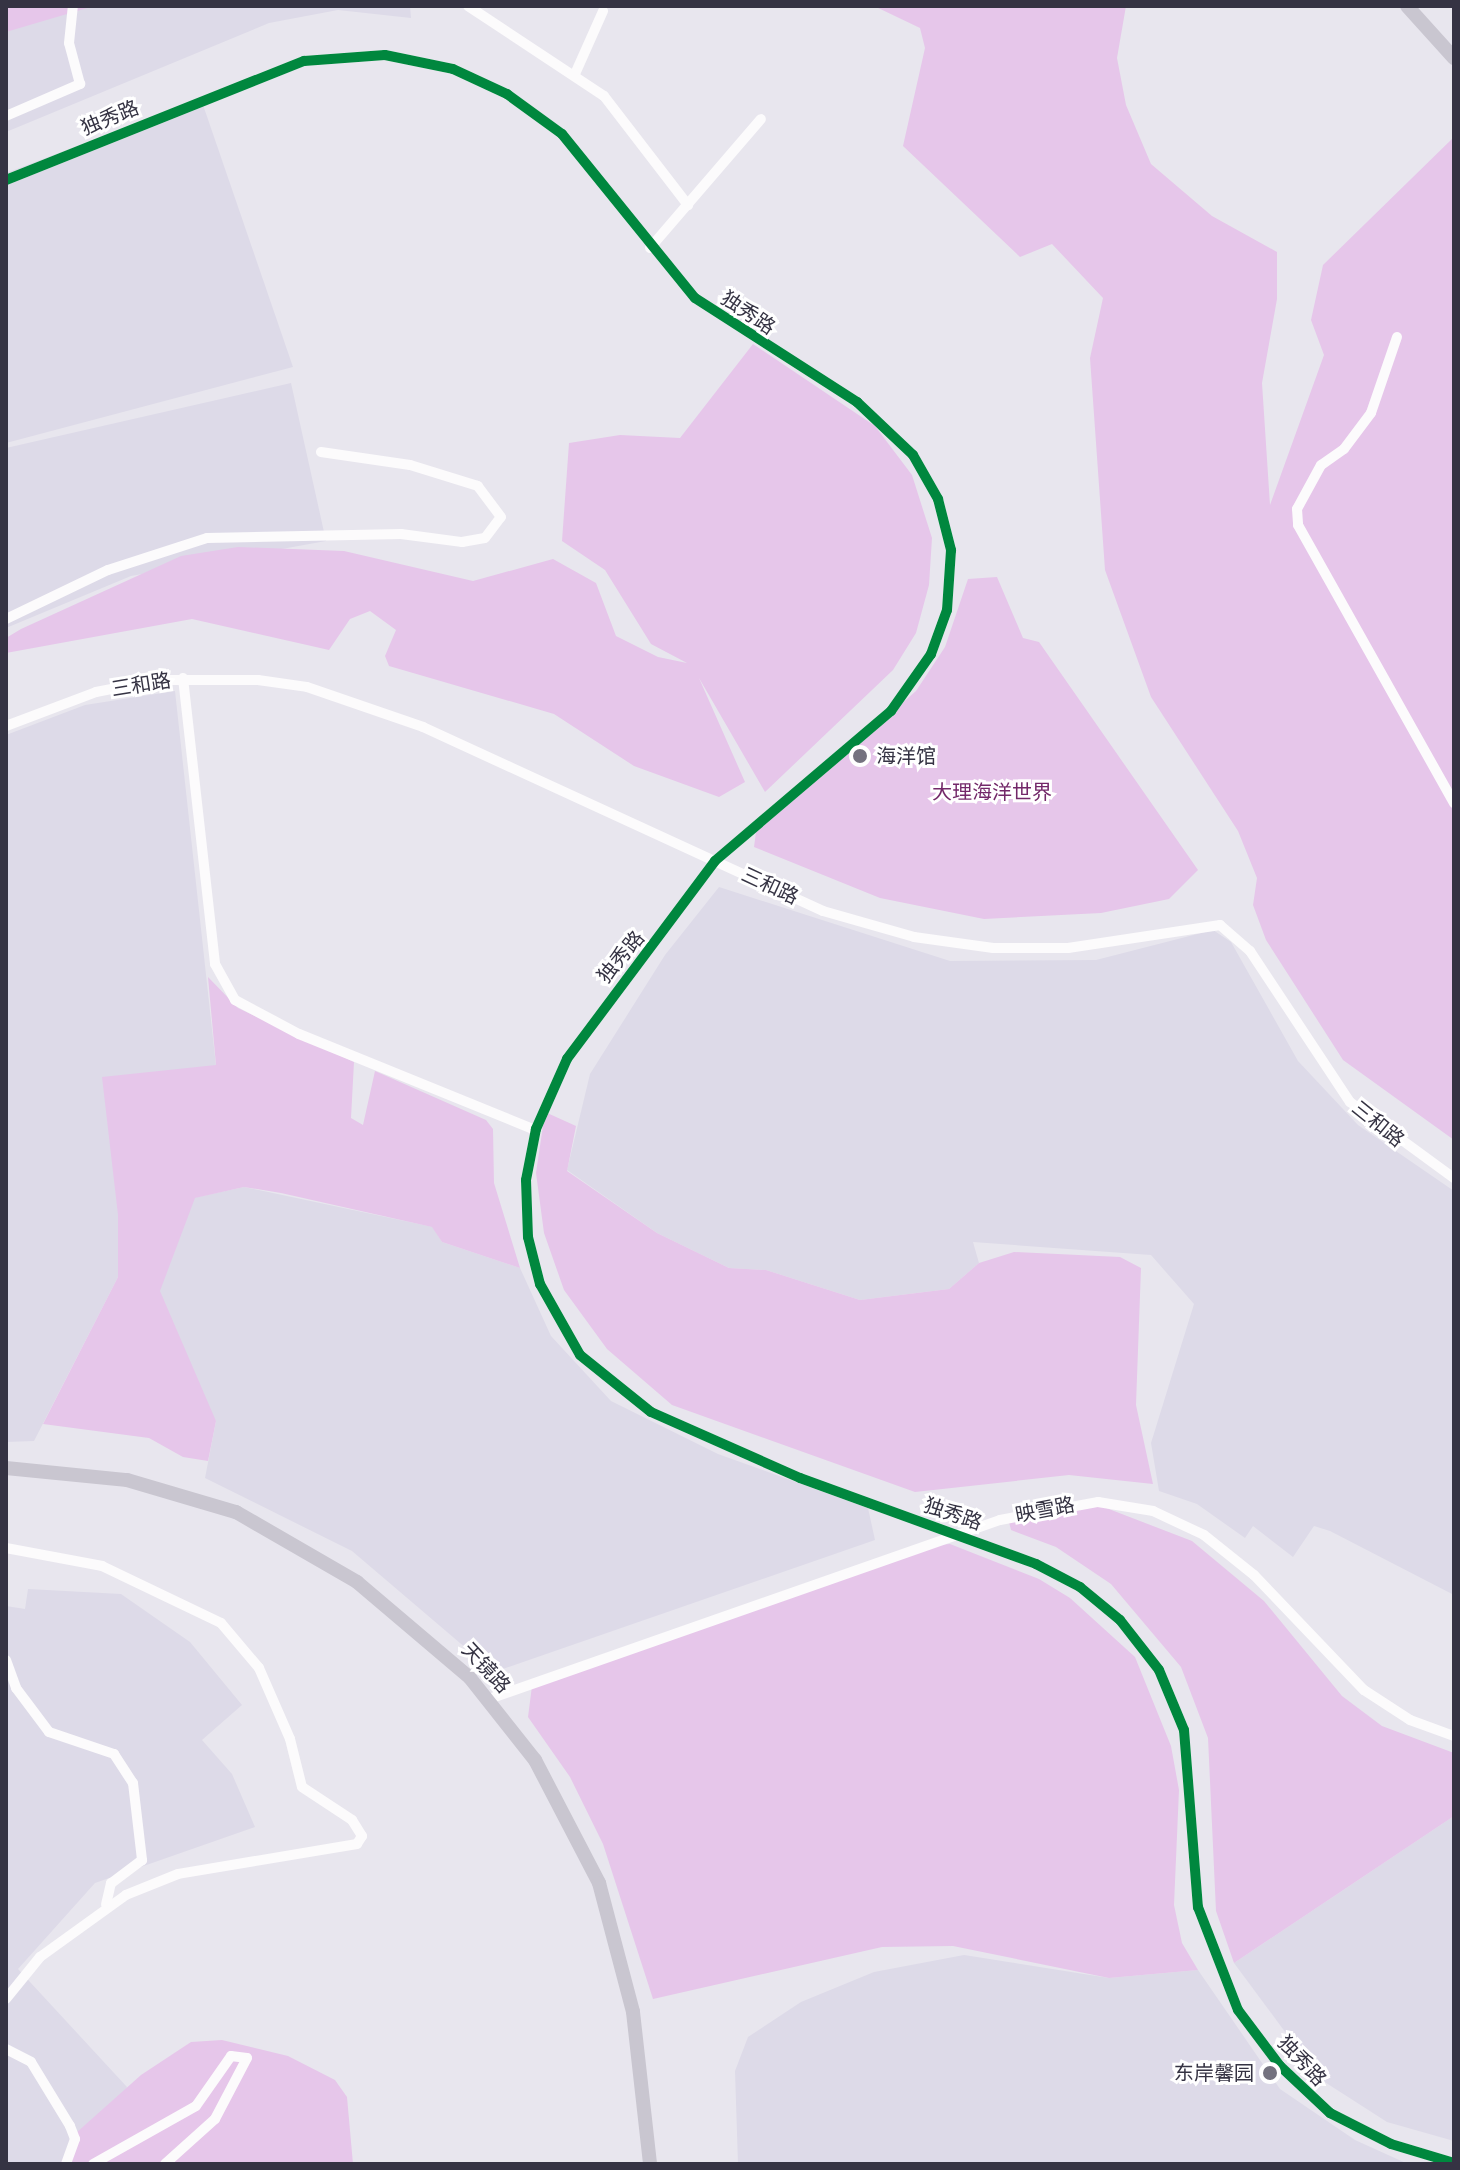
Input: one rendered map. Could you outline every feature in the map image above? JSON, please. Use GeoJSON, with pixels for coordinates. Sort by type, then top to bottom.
{"type":"FeatureCollection","features":[{"type":"Feature","properties":{"kind":"street"},"geometry":{"type":"LineString","coordinates":[[6,116],[80,84],[69,43],[73,6]]}},
{"type":"Feature","properties":{"kind":"street"},"geometry":{"type":"LineString","coordinates":[[468,6],[575,74],[620,114],[688,205]]}},
{"type":"Feature","properties":{"kind":"street"},"geometry":{"type":"LineString","coordinates":[[1407,6],[1454,58]]}},
{"type":"Feature","properties":{"kind":"street"},"geometry":{"type":"LineString","coordinates":[[575,74],[603,11]]}},
{"type":"Feature","properties":{"kind":"street","name":"独秀路"},"geometry":{"type":"LineString","coordinates":[[6,180],[273,70],[331,57],[385,55],[453,69],[526,105],[581,152],[650,248],[707,308],[857,402],[897,437],[934,490],[951,550],[943,622],[912,687],[715,861],[581,1037],[536,1130],[526,1196],[533,1261],[557,1323],[598,1374],[639,1405],[701,1436],[958,1535],[1080,1587],[1120,1620],[1159,1670],[1191,1759],[1193,1867],[1203,1925],[1227,1989],[1265,2048],[1341,2120],[1454,2163]]}},
{"type":"Feature","properties":{"kind":"street"},"geometry":{"type":"LineString","coordinates":[[650,248],[761,119]]}},
{"type":"Feature","properties":{"kind":"street"},"geometry":{"type":"LineString","coordinates":[[1397,337],[1371,413],[1344,449],[1321,465],[1297,509],[1298,525],[1454,803]]}},
{"type":"Feature","properties":{"kind":"street"},"geometry":{"type":"LineString","coordinates":[[6,619],[108,570],[207,538],[401,534],[462,542],[485,538],[501,517],[478,486],[410,465],[321,452]]}},
{"type":"Feature","properties":{"kind":"street"},"geometry":{"type":"LineString","coordinates":[[183,678],[215,964],[235,1000],[299,1034],[536,1130]]}},
{"type":"Feature","properties":{"kind":"street","name":"三和路"},"geometry":{"type":"LineString","coordinates":[[6,726],[96,692],[183,678],[258,680],[343,695],[823,911],[914,937],[993,948],[1068,948],[1220,925],[1250,951],[1350,1102],[1454,1178]]}},
{"type":"Feature","properties":{"kind":"street","name":"天镜路"},"geometry":{"type":"LineString","coordinates":[[6,1468],[138,1483],[252,1520],[381,1600],[489,1699],[555,1791],[599,1883],[633,2012],[650,2164]]}},
{"type":"Feature","properties":{"kind":"street","name":"映雪路"},"geometry":{"type":"LineString","coordinates":[[489,1699],[958,1535],[1077,1503],[1120,1504],[1164,1515],[1239,1561],[1373,1698],[1410,1720],[1454,1736]]}},
{"type":"Feature","properties":{"kind":"street"},"geometry":{"type":"LineString","coordinates":[[6,1548],[102,1566],[221,1623],[259,1668],[290,1739],[302,1787],[361,1832],[357,1844],[178,1874],[106,1904],[27,1968],[6,1999]]}},
{"type":"Feature","properties":{"kind":"street"},"geometry":{"type":"LineString","coordinates":[[6,1660],[16,1688],[49,1732],[114,1754],[133,1783],[142,1860],[114,1879],[106,1904]]}},
{"type":"Feature","properties":{"kind":"street"},"geometry":{"type":"LineString","coordinates":[[6,2049],[31,2062],[70,2126],[75,2139],[66,2164]]}},
{"type":"Feature","properties":{"kind":"street"},"geometry":{"type":"LineString","coordinates":[[93,2164],[196,2106],[231,2056],[247,2058],[215,2119],[165,2164]]}},
{"type":"Feature","properties":{"kind":"shaded area"},"geometry":{"type":"Polygon","coordinates":[[[6,6],[410,6],[411,18],[338,10],[269,23],[6,132],[6,6]]]}},
{"type":"Feature","properties":{"kind":"shaded area"},"geometry":{"type":"Polygon","coordinates":[[[201,99],[293,367],[6,443],[6,173],[201,99]]]}},
{"type":"Feature","properties":{"kind":"shaded area"},"geometry":{"type":"Polygon","coordinates":[[[291,383],[326,541],[131,576],[6,628],[6,448],[291,383]]]}},
{"type":"Feature","properties":{"kind":"shaded area"},"geometry":{"type":"Polygon","coordinates":[[[175,691],[216,1066],[119,1214],[244,1187],[433,1227],[442,1242],[520,1268],[551,1336],[611,1401],[718,1454],[868,1508],[875,1540],[494,1672],[352,1551],[205,1478],[216,1421],[118,1277],[34,1441],[6,1442],[6,735],[85,705],[175,691]]]}},
{"type":"Feature","properties":{"kind":"shaded area"},"geometry":{"type":"Polygon","coordinates":[[[719,887],[950,961],[1096,960],[1213,930],[1231,942],[1298,1061],[1358,1125],[1454,1191],[1454,1595],[1330,1531],[1314,1526],[1293,1557],[1253,1526],[1245,1538],[1197,1504],[1159,1491],[1151,1443],[1194,1304],[1151,1255],[973,1242],[979,1263],[949,1289],[860,1300],[766,1270],[729,1268],[657,1233],[567,1170],[590,1074],[665,955],[719,887]]]}},
{"type":"Feature","properties":{"kind":"shaded area"},"geometry":{"type":"Polygon","coordinates":[[[28,1589],[121,1594],[190,1642],[242,1705],[202,1740],[232,1774],[255,1827],[95,1883],[18,1969],[127,2087],[88,2164],[6,2164],[6,1606],[25,1609],[28,1589]]]}},
{"type":"Feature","properties":{"kind":"shaded area"},"geometry":{"type":"Polygon","coordinates":[[[1454,1816],[1454,2141],[1387,2122],[1320,2079],[1234,1963],[1454,1816]]]}},
{"type":"Feature","properties":{"kind":"shaded area","name":"东岸馨园"},"geometry":{"type":"Polygon","coordinates":[[[964,1955],[1109,1978],[1198,1970],[1280,2089],[1355,2140],[1408,2164],[738,2164],[735,2071],[748,2037],[801,2002],[874,1972],[964,1955]]]}},
{"type":"Feature","properties":{"kind":"green space"},"geometry":{"type":"Polygon","coordinates":[[[6,6],[94,6],[6,32],[6,6]]]}},
{"type":"Feature","properties":{"kind":"green space"},"geometry":{"type":"Polygon","coordinates":[[[874,6],[1126,6],[1117,58],[1126,105],[1151,164],[1212,216],[1277,252],[1277,299],[1262,383],[1270,505],[1324,355],[1311,320],[1323,265],[1454,137],[1454,1140],[1343,1060],[1266,940],[1253,905],[1257,878],[1238,831],[1151,697],[1105,570],[1090,358],[1103,298],[1052,244],[1020,257],[903,146],[925,48],[920,28],[874,6]]]}},
{"type":"Feature","properties":{"kind":"green space"},"geometry":{"type":"Polygon","coordinates":[[[753,344],[875,426],[912,475],[932,538],[929,585],[916,633],[893,670],[765,792],[699,678],[745,782],[719,797],[634,766],[554,714],[389,666],[385,656],[396,630],[370,611],[350,619],[329,650],[192,619],[6,653],[6,638],[21,629],[181,556],[238,547],[344,551],[473,581],[553,559],[596,583],[616,636],[658,657],[687,663],[651,644],[605,570],[562,541],[569,443],[620,435],[680,438],[753,344]]]}},
{"type":"Feature","properties":{"kind":"green space","name":"大理海洋世界"},"geometry":{"type":"Polygon","coordinates":[[[997,577],[1023,638],[1039,642],[1198,870],[1169,899],[1101,913],[984,919],[880,898],[754,847],[756,832],[916,691],[945,647],[968,579],[997,577]]]}},
{"type":"Feature","properties":{"kind":"green space"},"geometry":{"type":"Polygon","coordinates":[[[208,977],[238,1008],[354,1062],[351,1118],[363,1125],[375,1071],[486,1120],[493,1129],[494,1183],[520,1268],[442,1242],[432,1227],[281,1193],[244,1187],[195,1198],[160,1291],[216,1421],[208,1461],[183,1457],[149,1438],[43,1424],[118,1277],[118,1215],[102,1077],[216,1065],[208,977]]]}},
{"type":"Feature","properties":{"kind":"green space"},"geometry":{"type":"Polygon","coordinates":[[[545,1112],[576,1126],[567,1171],[657,1233],[729,1268],[766,1270],[860,1300],[949,1289],[979,1263],[1014,1252],[1120,1257],[1141,1268],[1136,1405],[1153,1484],[1069,1475],[915,1492],[672,1405],[607,1349],[564,1290],[544,1233],[536,1173],[545,1112]]]}},
{"type":"Feature","properties":{"kind":"green space"},"geometry":{"type":"Polygon","coordinates":[[[1101,1506],[1192,1541],[1264,1601],[1342,1696],[1382,1726],[1454,1753],[1454,1816],[1234,1963],[1216,1911],[1208,1738],[1181,1667],[1111,1584],[1056,1547],[1011,1530],[1009,1522],[1101,1506]]]}},
{"type":"Feature","properties":{"kind":"green space"},"geometry":{"type":"Polygon","coordinates":[[[950,1544],[1039,1579],[1070,1598],[1135,1657],[1171,1746],[1179,1790],[1174,1905],[1182,1943],[1198,1970],[1109,1978],[953,1946],[882,1947],[653,1999],[603,1844],[570,1777],[528,1717],[532,1686],[910,1547],[950,1544]]]}},
{"type":"Feature","properties":{"kind":"green space"},"geometry":{"type":"Polygon","coordinates":[[[222,2040],[288,2056],[335,2080],[347,2097],[353,2164],[60,2164],[76,2133],[141,2075],[191,2042],[222,2040]]]}},
{"type":"Feature","properties":{"kind":"cycle path"},"geometry":{"type":"LineString","coordinates":[[6,180],[304,61],[385,55],[453,69],[507,94],[562,134],[695,298],[857,402],[913,455],[938,499],[951,550],[947,610],[931,654],[891,711],[715,861],[567,1059],[536,1129],[526,1180],[528,1237],[540,1284],[580,1355],[651,1412],[800,1478],[1036,1564],[1080,1587],[1120,1620],[1159,1670],[1184,1730],[1198,1907],[1238,2010],[1280,2066],[1330,2113],[1391,2144],[1454,2163]]}},
{"type":"Feature","properties":{"kind":"place","name":"海洋馆"},"geometry":{"type":"Point","coordinates":[860,756]}},
{"type":"Feature","properties":{"kind":"place","name":"东岸馨园"},"geometry":{"type":"Point","coordinates":[1270,2073]}}]}
